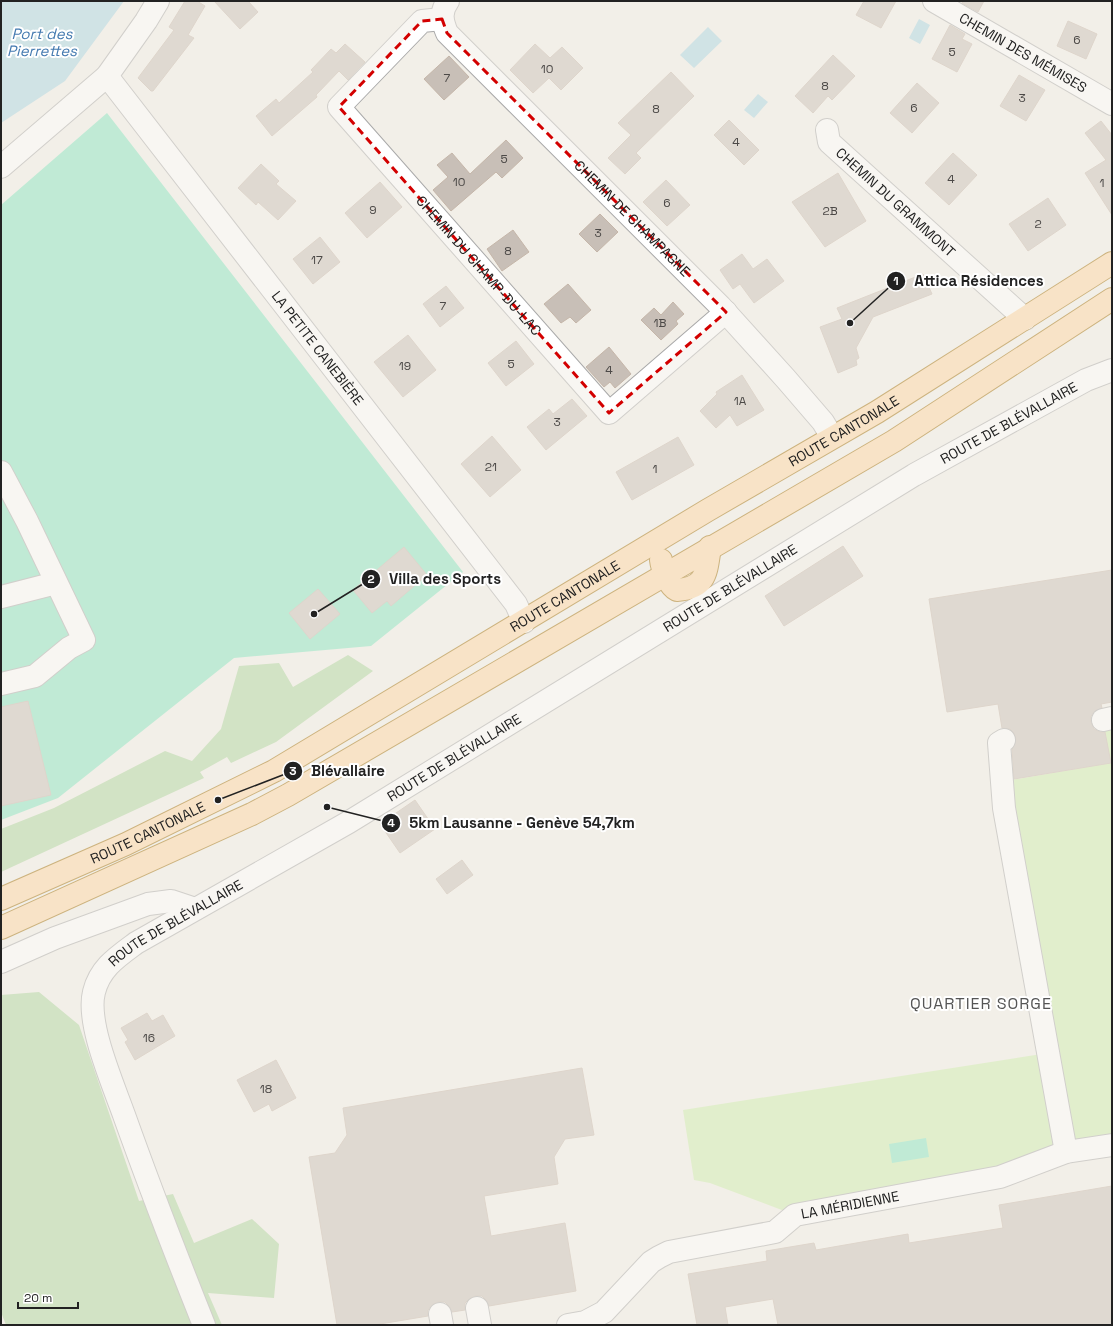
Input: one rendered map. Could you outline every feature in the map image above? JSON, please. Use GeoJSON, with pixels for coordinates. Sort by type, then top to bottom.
{"type":"FeatureCollection","features":[{"type":"Feature","properties":{"kind":"main road","name":"ROUTE CANTONALE"},"geometry":{"type":"LineString","coordinates":[[1,899],[126,844],[218,800],[274,770],[926,382],[1112,262]]}},
{"type":"Feature","properties":{"kind":"main road","name":"ROUTE CANTONALE"},"geometry":{"type":"LineString","coordinates":[[1,928],[252,814],[894,441],[1112,299]]}},
{"type":"Feature","properties":{"kind":"main road"},"geometry":{"type":"LineString","coordinates":[[666,573],[661,564],[661,557],[667,549],[719,516],[748,487]]}},
{"type":"Feature","properties":{"kind":"street"},"geometry":{"type":"LineString","coordinates":[[1,167],[107,76],[146,21],[158,1]]}},
{"type":"Feature","properties":{"kind":"street","name":"CHEMIN DES MÉMISES"},"geometry":{"type":"LineString","coordinates":[[934,1],[1112,104]]}},
{"type":"Feature","properties":{"kind":"street","name":"CHEMIN DE CHAMPAGNE"},"geometry":{"type":"LineString","coordinates":[[445,10],[447,33],[726,312],[823,422],[832,437]]}},
{"type":"Feature","properties":{"kind":"street","name":"CHEMIN DU CHAMP-DU-LAC"},"geometry":{"type":"LineString","coordinates":[[445,10],[422,20],[339,108],[609,413],[726,312]]}},
{"type":"Feature","properties":{"kind":"street","name":"LA PETITE CANEBIÈRE"},"geometry":{"type":"LineString","coordinates":[[107,76],[516,604],[524,622]]}},
{"type":"Feature","properties":{"kind":"street","name":"CHEMIN DU GRAMMONT"},"geometry":{"type":"LineString","coordinates":[[827,130],[829,142],[1025,319]]}},
{"type":"Feature","properties":{"kind":"street","name":"ROUTE DE BLÉVALLAIRE"},"geometry":{"type":"LineString","coordinates":[[204,1325],[150,1188],[99,1044],[92,1009],[93,993],[99,976],[111,961],[136,943],[349,822],[914,475],[1086,380],[1112,370]]}},
{"type":"Feature","properties":{"kind":"street"},"geometry":{"type":"LineString","coordinates":[[1,472],[27,521],[84,640],[69,648],[35,676],[1,684]]}},
{"type":"Feature","properties":{"kind":"street"},"geometry":{"type":"LineString","coordinates":[[1,596],[56,583]]}},
{"type":"Feature","properties":{"kind":"street"},"geometry":{"type":"LineString","coordinates":[[1004,740],[999,743],[1004,808],[1066,1152]]}},
{"type":"Feature","properties":{"kind":"street"},"geometry":{"type":"LineString","coordinates":[[1,962],[55,938],[148,904],[171,901],[195,909]]}},
{"type":"Feature","properties":{"kind":"street","name":"LA MÉRIDIENNE"},"geometry":{"type":"LineString","coordinates":[[568,1325],[586,1322],[604,1312],[651,1262],[669,1252],[775,1232],[795,1215],[1000,1177],[1066,1152],[1112,1145]]}},
{"type":"Feature","properties":{"kind":"highlighted area"},"geometry":{"type":"Polygon","coordinates":[[[442,19],[447,33],[726,312],[609,413],[339,107],[422,21],[442,19]]]}},
{"type":"Feature","properties":{"kind":"green space"},"geometry":{"type":"Polygon","coordinates":[[[107,113],[463,572],[371,646],[234,658],[58,798],[1,820],[1,205],[107,113]]]}},
{"type":"Feature","properties":{"kind":"green space"},"geometry":{"type":"Polygon","coordinates":[[[348,655],[373,671],[276,742],[231,763],[227,757],[200,772],[204,778],[1,872],[1,829],[54,808],[165,751],[192,761],[221,729],[239,666],[279,663],[293,687],[348,655]]]}},
{"type":"Feature","properties":{"kind":"green space"},"geometry":{"type":"Polygon","coordinates":[[[1112,718],[1112,1145],[795,1215],[710,1183],[694,1180],[683,1110],[1048,1053],[1011,780],[1110,763],[1103,720],[1112,718]]]}},
{"type":"Feature","properties":{"kind":"green space"},"geometry":{"type":"Polygon","coordinates":[[[39,992],[79,1025],[139,1201],[173,1194],[194,1243],[252,1219],[279,1244],[274,1298],[208,1293],[222,1325],[6,1325],[1,1312],[1,995],[39,992]]]}},
{"type":"Feature","properties":{"kind":"green space"},"geometry":{"type":"Polygon","coordinates":[[[926,1138],[929,1157],[892,1163],[889,1144],[926,1138]]]}},
{"type":"Feature","properties":{"kind":"water","name":"Port des Pierrettes"},"geometry":{"type":"Polygon","coordinates":[[[1,1],[124,1],[65,81],[1,123],[1,1]]]}},
{"type":"Feature","properties":{"kind":"water"},"geometry":{"type":"Polygon","coordinates":[[[919,19],[930,25],[920,44],[909,38],[919,19]]]}},
{"type":"Feature","properties":{"kind":"water"},"geometry":{"type":"Polygon","coordinates":[[[708,27],[722,41],[694,68],[680,55],[708,27]]]}},
{"type":"Feature","properties":{"kind":"water"},"geometry":{"type":"Polygon","coordinates":[[[758,94],[768,102],[754,118],[744,110],[758,94]]]}},
{"type":"Feature","properties":{"kind":"building"},"geometry":{"type":"Polygon","coordinates":[[[185,1],[197,1],[205,6],[188,35],[194,38],[153,91],[151,91],[138,78],[174,30],[169,27],[185,1]]]}},
{"type":"Feature","properties":{"kind":"building"},"geometry":{"type":"Polygon","coordinates":[[[214,1],[248,1],[258,12],[240,29],[214,1]]]}},
{"type":"Feature","properties":{"kind":"building"},"geometry":{"type":"Polygon","coordinates":[[[864,1],[896,1],[881,28],[856,15],[864,1]]]}},
{"type":"Feature","properties":{"kind":"building"},"geometry":{"type":"Polygon","coordinates":[[[963,1],[984,1],[978,12],[962,3],[963,1]]]}},
{"type":"Feature","properties":{"kind":"building"},"geometry":{"type":"Polygon","coordinates":[[[1068,21],[1097,34],[1086,59],[1057,46],[1068,21]]]}},
{"type":"Feature","properties":{"kind":"building"},"geometry":{"type":"Polygon","coordinates":[[[950,25],[965,34],[962,39],[972,44],[957,72],[932,59],[950,25]]]}},
{"type":"Feature","properties":{"kind":"building"},"geometry":{"type":"Polygon","coordinates":[[[345,44],[365,62],[348,80],[339,71],[316,95],[317,97],[272,136],[256,116],[276,99],[279,103],[313,72],[311,70],[331,49],[336,53],[345,44]]]}},
{"type":"Feature","properties":{"kind":"building"},"geometry":{"type":"Polygon","coordinates":[[[535,44],[550,58],[562,47],[583,68],[561,90],[549,78],[533,93],[510,70],[535,44]]]}},
{"type":"Feature","properties":{"kind":"building"},"geometry":{"type":"Polygon","coordinates":[[[833,55],[855,76],[832,100],[828,96],[813,113],[795,96],[833,55]]]}},
{"type":"Feature","properties":{"kind":"building"},"geometry":{"type":"Polygon","coordinates":[[[449,56],[469,77],[444,100],[424,79],[449,56]]]}},
{"type":"Feature","properties":{"kind":"building"},"geometry":{"type":"Polygon","coordinates":[[[671,72],[694,96],[636,153],[641,158],[625,174],[608,158],[631,135],[618,123],[671,72]]]}},
{"type":"Feature","properties":{"kind":"building"},"geometry":{"type":"Polygon","coordinates":[[[1019,75],[1045,90],[1026,121],[1000,106],[1019,75]]]}},
{"type":"Feature","properties":{"kind":"building"},"geometry":{"type":"Polygon","coordinates":[[[917,83],[939,103],[912,133],[890,113],[917,83]]]}},
{"type":"Feature","properties":{"kind":"building"},"geometry":{"type":"Polygon","coordinates":[[[729,120],[759,150],[744,165],[714,135],[729,120]]]}},
{"type":"Feature","properties":{"kind":"building"},"geometry":{"type":"Polygon","coordinates":[[[1101,121],[1112,135],[1112,215],[1085,173],[1106,160],[1085,133],[1101,121]]]}},
{"type":"Feature","properties":{"kind":"building"},"geometry":{"type":"Polygon","coordinates":[[[506,140],[523,158],[502,178],[496,172],[451,211],[433,190],[448,177],[437,165],[452,153],[470,174],[506,140]]]}},
{"type":"Feature","properties":{"kind":"building"},"geometry":{"type":"Polygon","coordinates":[[[953,153],[977,175],[949,205],[925,183],[953,153]]]}},
{"type":"Feature","properties":{"kind":"building"},"geometry":{"type":"Polygon","coordinates":[[[261,164],[279,181],[276,184],[296,201],[278,220],[258,202],[256,205],[238,188],[261,164]]]}},
{"type":"Feature","properties":{"kind":"building"},"geometry":{"type":"Polygon","coordinates":[[[838,173],[866,221],[825,247],[792,202],[838,173]]]}},
{"type":"Feature","properties":{"kind":"building"},"geometry":{"type":"Polygon","coordinates":[[[666,180],[690,205],[667,226],[643,202],[666,180]]]}},
{"type":"Feature","properties":{"kind":"building"},"geometry":{"type":"Polygon","coordinates":[[[380,182],[402,207],[367,238],[345,213],[380,182]]]}},
{"type":"Feature","properties":{"kind":"building"},"geometry":{"type":"Polygon","coordinates":[[[1048,198],[1066,225],[1028,251],[1009,224],[1048,198]]]}},
{"type":"Feature","properties":{"kind":"building"},"geometry":{"type":"Polygon","coordinates":[[[600,214],[618,232],[597,252],[579,234],[600,214]]]}},
{"type":"Feature","properties":{"kind":"building"},"geometry":{"type":"Polygon","coordinates":[[[513,230],[529,252],[502,271],[487,249],[513,230]]]}},
{"type":"Feature","properties":{"kind":"building"},"geometry":{"type":"Polygon","coordinates":[[[320,237],[340,262],[313,284],[293,259],[320,237]]]}},
{"type":"Feature","properties":{"kind":"building"},"geometry":{"type":"Polygon","coordinates":[[[742,254],[753,269],[767,259],[784,281],[754,303],[740,284],[733,289],[720,270],[742,254]]]}},
{"type":"Feature","properties":{"kind":"building"},"geometry":{"type":"Polygon","coordinates":[[[923,274],[932,294],[873,317],[856,348],[859,358],[856,360],[857,365],[838,373],[820,327],[842,319],[837,308],[923,274]]]}},
{"type":"Feature","properties":{"kind":"building"},"geometry":{"type":"Polygon","coordinates":[[[568,284],[591,310],[576,323],[570,317],[561,323],[544,304],[568,284]]]}},
{"type":"Feature","properties":{"kind":"building"},"geometry":{"type":"Polygon","coordinates":[[[446,286],[464,308],[440,327],[423,304],[446,286]]]}},
{"type":"Feature","properties":{"kind":"building"},"geometry":{"type":"Polygon","coordinates":[[[673,302],[684,314],[676,321],[678,324],[661,340],[641,320],[654,308],[661,315],[673,302]]]}},
{"type":"Feature","properties":{"kind":"building"},"geometry":{"type":"Polygon","coordinates":[[[408,335],[436,370],[403,397],[374,362],[408,335]]]}},
{"type":"Feature","properties":{"kind":"building"},"geometry":{"type":"Polygon","coordinates":[[[516,341],[534,364],[506,386],[488,363],[516,341]]]}},
{"type":"Feature","properties":{"kind":"building"},"geometry":{"type":"Polygon","coordinates":[[[609,347],[631,374],[615,388],[610,382],[604,387],[586,367],[609,347]]]}},
{"type":"Feature","properties":{"kind":"building"},"geometry":{"type":"Polygon","coordinates":[[[742,375],[764,410],[737,426],[730,415],[716,428],[700,411],[717,394],[716,392],[742,375]]]}},
{"type":"Feature","properties":{"kind":"building"},"geometry":{"type":"Polygon","coordinates":[[[572,399],[587,416],[546,450],[527,427],[549,409],[553,414],[572,399]]]}},
{"type":"Feature","properties":{"kind":"building"},"geometry":{"type":"Polygon","coordinates":[[[492,436],[521,470],[490,497],[461,464],[492,436]]]}},
{"type":"Feature","properties":{"kind":"building"},"geometry":{"type":"Polygon","coordinates":[[[678,437],[694,465],[632,500],[616,472],[678,437]]]}},
{"type":"Feature","properties":{"kind":"building"},"geometry":{"type":"Polygon","coordinates":[[[843,546],[863,576],[784,626],[765,596],[843,546]]]}},
{"type":"Feature","properties":{"kind":"building"},"geometry":{"type":"Polygon","coordinates":[[[404,547],[427,575],[391,606],[387,601],[372,613],[353,590],[404,547]]]}},
{"type":"Feature","properties":{"kind":"building"},"geometry":{"type":"Polygon","coordinates":[[[1112,570],[1112,702],[1101,704],[1102,708],[1095,711],[1091,716],[1091,722],[1094,729],[1100,732],[1105,732],[1111,763],[1014,779],[1012,749],[1016,739],[1014,733],[1010,729],[1002,728],[998,704],[947,712],[929,599],[1112,570]]]}},
{"type":"Feature","properties":{"kind":"building"},"geometry":{"type":"Polygon","coordinates":[[[318,589],[340,614],[310,639],[289,613],[318,589]]]}},
{"type":"Feature","properties":{"kind":"building"},"geometry":{"type":"Polygon","coordinates":[[[28,701],[51,795],[1,806],[1,707],[28,701]]]}},
{"type":"Feature","properties":{"kind":"building"},"geometry":{"type":"Polygon","coordinates":[[[415,800],[435,829],[400,853],[380,824],[415,800]]]}},
{"type":"Feature","properties":{"kind":"building"},"geometry":{"type":"Polygon","coordinates":[[[462,860],[473,875],[447,894],[436,879],[462,860]]]}},
{"type":"Feature","properties":{"kind":"building"},"geometry":{"type":"Polygon","coordinates":[[[147,1013],[152,1021],[163,1015],[175,1036],[135,1060],[125,1042],[128,1040],[121,1028],[147,1013]]]}},
{"type":"Feature","properties":{"kind":"building"},"geometry":{"type":"Polygon","coordinates":[[[276,1060],[296,1098],[272,1111],[269,1104],[254,1112],[237,1080],[276,1060]]]}},
{"type":"Feature","properties":{"kind":"building"},"geometry":{"type":"Polygon","coordinates":[[[582,1068],[594,1135],[565,1139],[554,1157],[558,1184],[484,1196],[491,1236],[565,1223],[576,1291],[489,1306],[482,1296],[475,1296],[465,1303],[465,1310],[452,1312],[445,1302],[438,1302],[432,1305],[428,1310],[428,1316],[374,1325],[337,1325],[309,1157],[335,1153],[347,1135],[343,1108],[582,1068]]]}},
{"type":"Feature","properties":{"kind":"building"},"geometry":{"type":"Polygon","coordinates":[[[1112,1186],[1112,1325],[778,1325],[773,1299],[725,1307],[728,1325],[697,1325],[688,1274],[767,1261],[766,1251],[814,1243],[816,1250],[908,1234],[909,1243],[1003,1228],[999,1205],[1112,1186]]]}},
{"type":"Feature","properties":{"kind":"place","name":"Attica Résidences"},"geometry":{"type":"Point","coordinates":[850,323]}},
{"type":"Feature","properties":{"kind":"place","name":"Villa des Sports"},"geometry":{"type":"Point","coordinates":[314,614]}},
{"type":"Feature","properties":{"kind":"place","name":"Blévallaire"},"geometry":{"type":"Point","coordinates":[218,800]}},
{"type":"Feature","properties":{"kind":"place","name":"5km Lausanne - Genève 54,7km"},"geometry":{"type":"Point","coordinates":[327,807]}},
{"type":"Feature","properties":{"kind":"district","name":"QUARTIER SORGE"},"geometry":{"type":"Point","coordinates":[981,1003]}}]}
